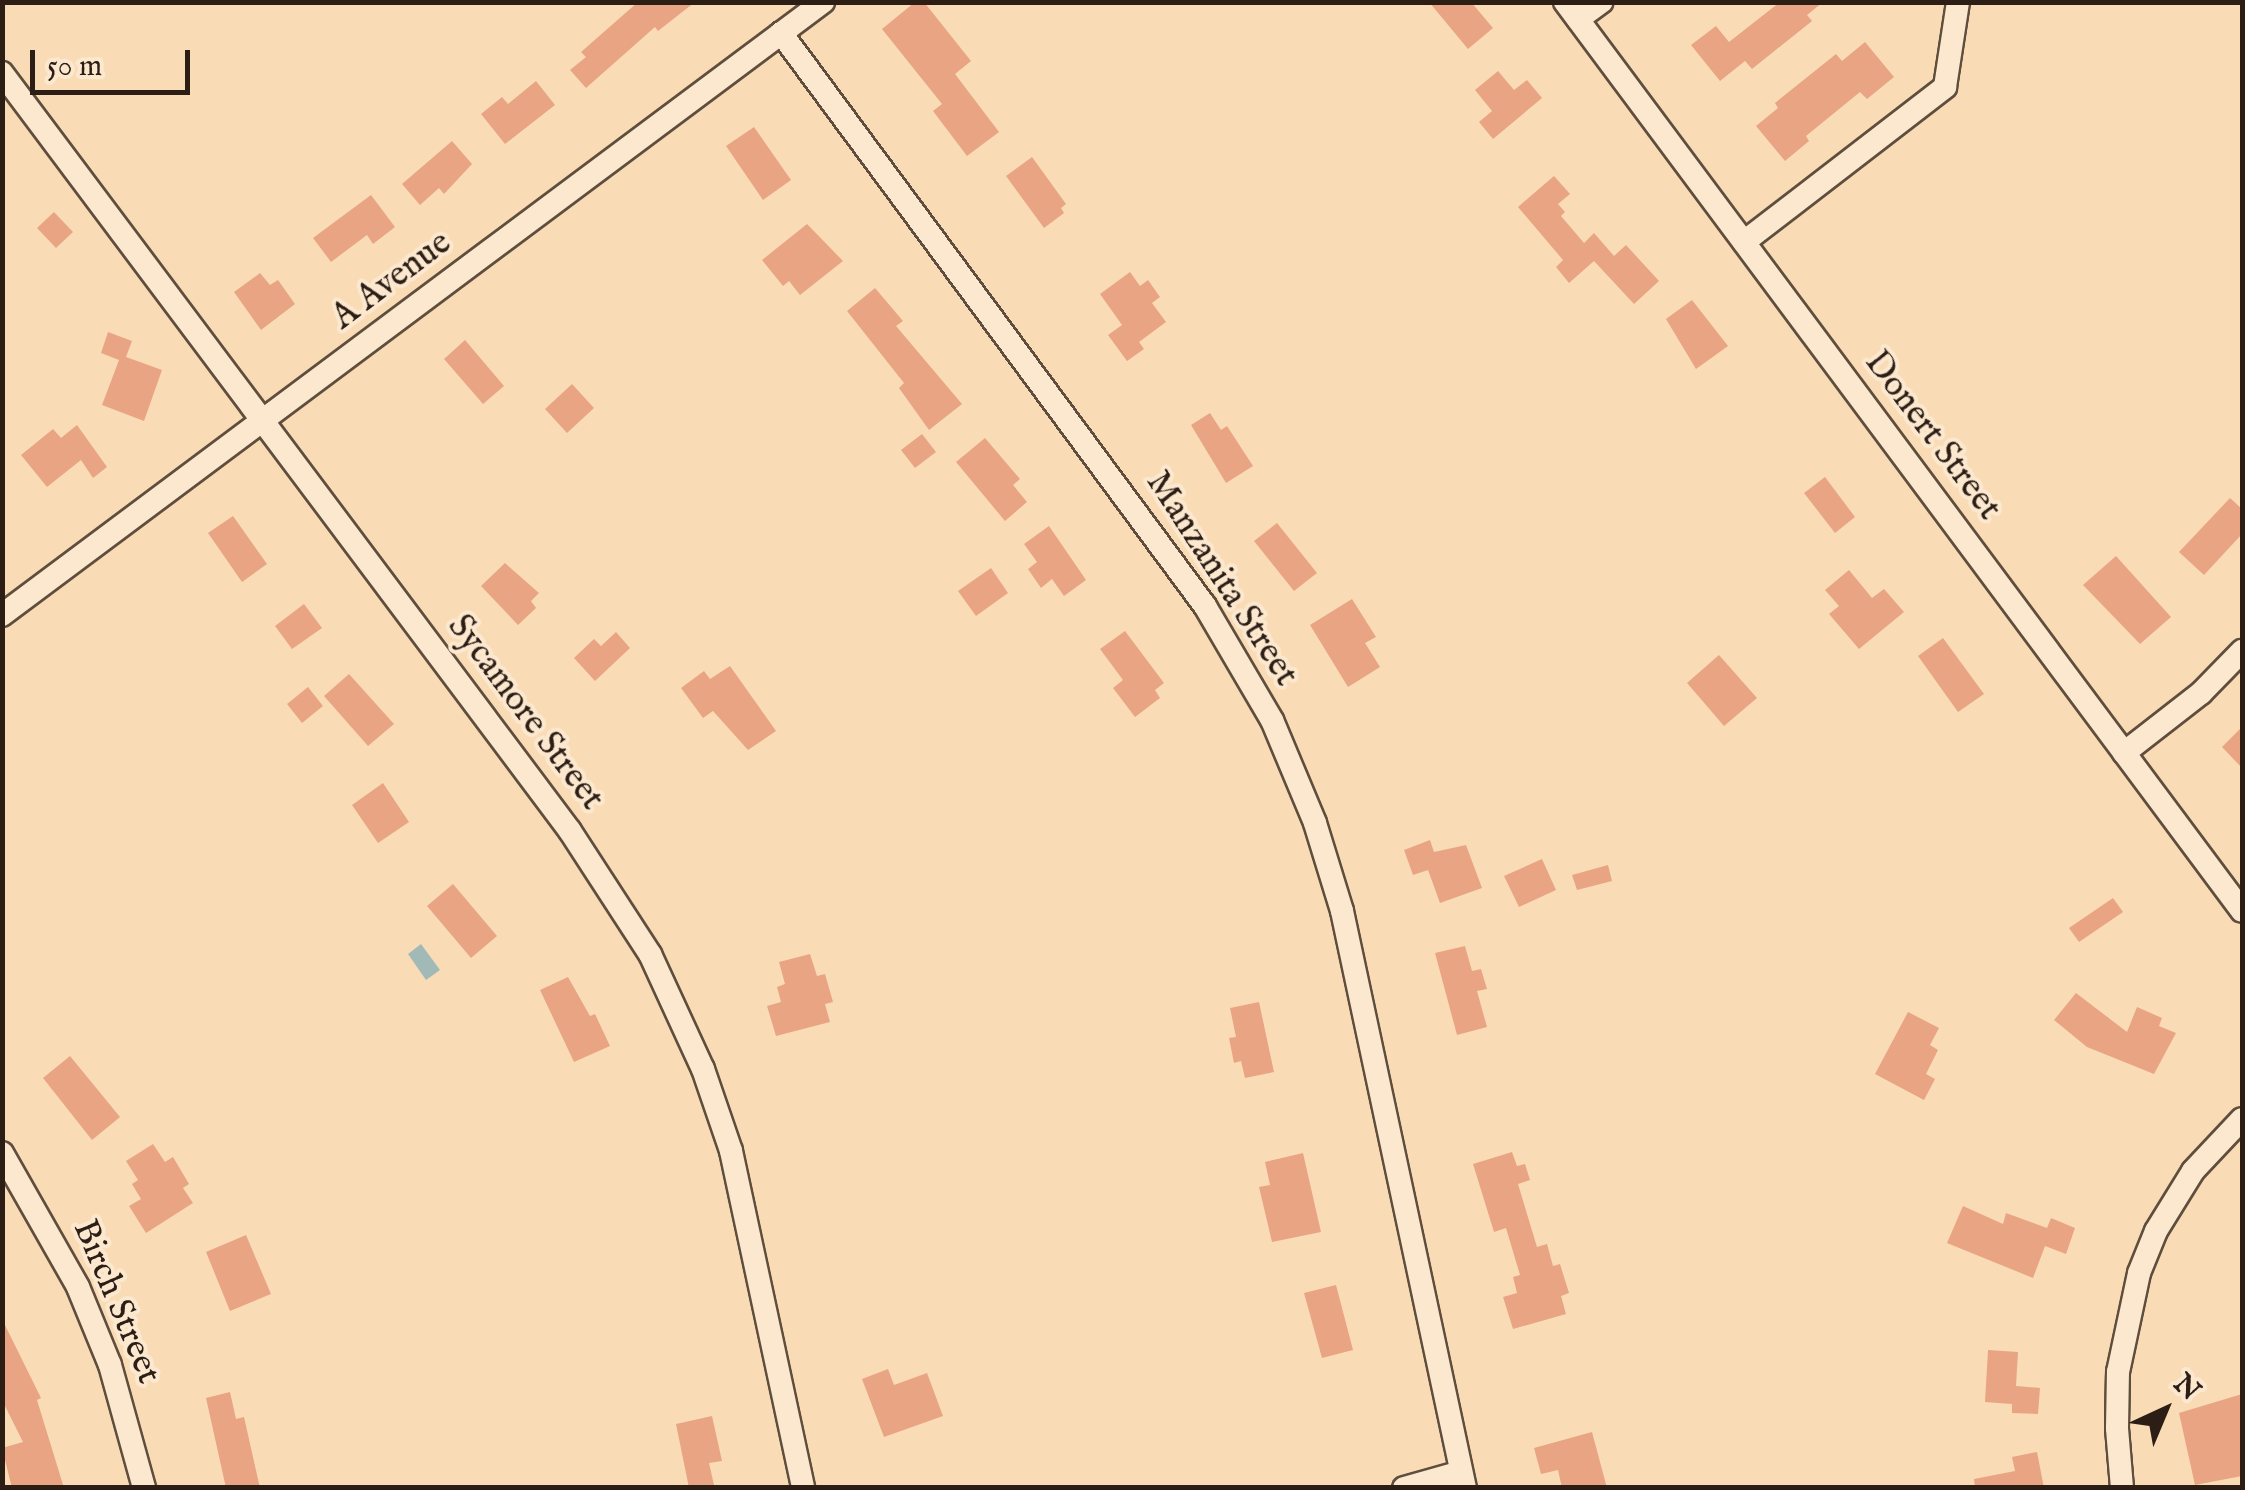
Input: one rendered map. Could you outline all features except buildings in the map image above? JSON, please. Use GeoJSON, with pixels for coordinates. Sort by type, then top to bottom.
{"type":"FeatureCollection","features":[{"type":"Feature","properties":{"kind":"street","name":"A Avenue"},"geometry":{"type":"LineString","coordinates":[[2,615],[822,2]]}},
{"type":"Feature","properties":{"kind":"street"},"geometry":{"type":"LineString","coordinates":[[1571,11],[1601,2]]}},
{"type":"Feature","properties":{"kind":"street"},"geometry":{"type":"LineString","coordinates":[[1744,242],[1945,87],[1958,2]]}},
{"type":"Feature","properties":{"kind":"street","name":"Donert Street"},"geometry":{"type":"LineString","coordinates":[[1571,11],[2242,911]]}},
{"type":"Feature","properties":{"kind":"street","name":"Manzanita Street"},"geometry":{"type":"LineString","coordinates":[[781,33],[1194,591],[1272,720],[1315,822],[1342,912],[1463,1480]]}},
{"type":"Feature","properties":{"kind":"street","name":"Sycamore Street"},"geometry":{"type":"LineString","coordinates":[[2,73],[570,831],[628,917],[670,992],[703,1069],[731,1151],[803,1488]]}},
{"type":"Feature","properties":{"kind":"street"},"geometry":{"type":"LineString","coordinates":[[2124,753],[2201,693],[2242,651]]}},
{"type":"Feature","properties":{"kind":"street"},"geometry":{"type":"LineString","coordinates":[[2122,1488],[2118,1372],[2125,1324],[2139,1273],[2156,1231],[2186,1182],[2242,1119]]}},
{"type":"Feature","properties":{"kind":"street","name":"Birch Street"},"geometry":{"type":"LineString","coordinates":[[2,1153],[78,1287],[110,1365],[144,1488]]}},
{"type":"Feature","properties":{"kind":"street"},"geometry":{"type":"LineString","coordinates":[[1404,1488],[1463,1480]]}},
{"type":"Feature","properties":{"kind":"water"},"geometry":{"type":"Polygon","coordinates":[[[421,944],[440,970],[426,980],[408,954],[421,944]]]}}]}
